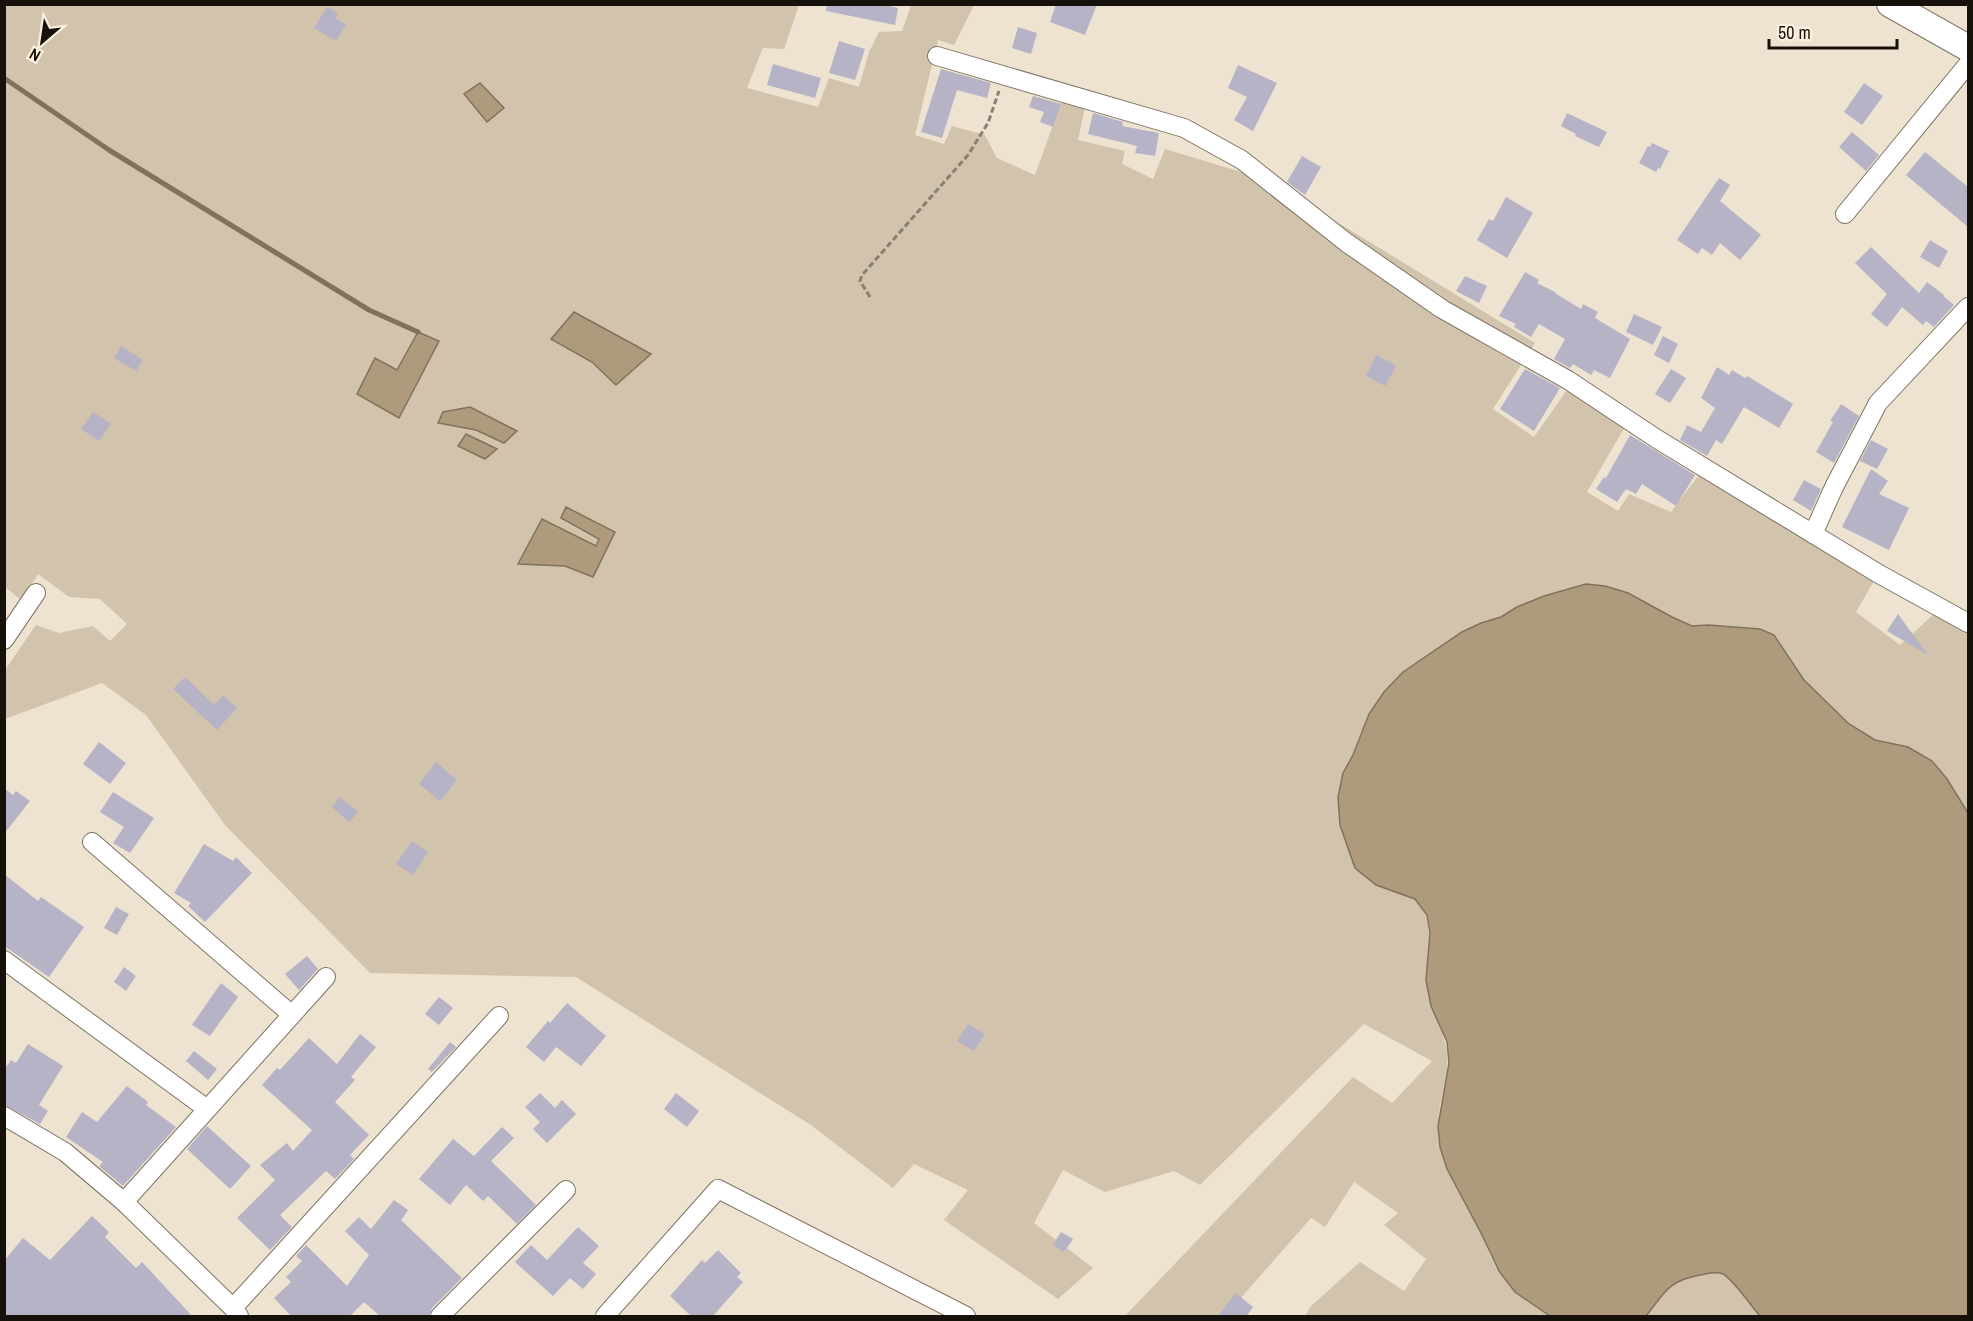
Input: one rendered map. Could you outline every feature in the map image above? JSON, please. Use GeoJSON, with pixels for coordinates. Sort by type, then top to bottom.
{"type":"FeatureCollection","features":[{"type":"Feature","properties":{"kind":"street"},"geometry":{"type":"LineString","coordinates":[[1890,4],[1968,48]]}},
{"type":"Feature","properties":{"kind":"street"},"geometry":{"type":"LineString","coordinates":[[937,56],[1184,129],[1242,160],[1347,243],[1442,309],[1568,380],[1658,439],[1813,534],[1879,574],[1968,623]]}},
{"type":"Feature","properties":{"kind":"street"},"geometry":{"type":"LineString","coordinates":[[1845,214],[1968,64]]}},
{"type":"Feature","properties":{"kind":"street"},"geometry":{"type":"LineString","coordinates":[[1813,534],[1834,487],[1878,403],[1968,307]]}},
{"type":"Feature","properties":{"kind":"street"},"geometry":{"type":"LineString","coordinates":[[4,640],[36,593]]}},
{"type":"Feature","properties":{"kind":"street"},"geometry":{"type":"LineString","coordinates":[[92,842],[292,1015]]}},
{"type":"Feature","properties":{"kind":"street"},"geometry":{"type":"LineString","coordinates":[[4,960],[207,1109]]}},
{"type":"Feature","properties":{"kind":"street"},"geometry":{"type":"LineString","coordinates":[[124,1202],[326,977]]}},
{"type":"Feature","properties":{"kind":"street"},"geometry":{"type":"LineString","coordinates":[[4,1116],[65,1152],[124,1202],[236,1312],[499,1016]]}},
{"type":"Feature","properties":{"kind":"street"},"geometry":{"type":"LineString","coordinates":[[605,1317],[718,1189],[941,1311],[966,1317]]}},
{"type":"Feature","properties":{"kind":"street"},"geometry":{"type":"LineString","coordinates":[[440,1317],[566,1190]]}},
{"type":"Feature","properties":{"kind":"path"},"geometry":{"type":"LineString","coordinates":[[870,297],[860,281],[862,275],[968,155],[988,123],[1004,75]]}},
{"type":"Feature","properties":{"kind":"shaded area"},"geometry":{"type":"Polygon","coordinates":[[[5,5],[799,5],[784,49],[763,48],[747,88],[818,107],[829,78],[859,87],[869,52],[879,32],[902,31],[911,5],[974,5],[954,45],[938,40],[915,135],[944,144],[952,126],[985,135],[997,158],[1035,175],[1063,97],[1085,107],[1078,140],[1125,151],[1122,164],[1153,179],[1165,149],[1268,180],[1535,343],[1493,409],[1534,437],[1574,380],[1630,418],[1587,492],[1618,511],[1629,494],[1671,512],[1708,463],[1883,565],[1856,612],[1900,645],[1946,603],[1968,613],[1968,813],[1947,779],[1908,747],[1875,740],[1849,724],[1804,680],[1778,641],[1708,625],[1692,626],[1672,617],[1566,589],[1518,607],[1501,617],[1481,623],[1361,732],[1353,755],[1343,773],[1340,825],[1355,868],[1376,885],[1415,899],[1427,915],[1439,1027],[1447,1053],[1446,1076],[1438,1125],[1442,1154],[1499,1272],[1523,1296],[1550,1316],[1305,1316],[1311,1306],[1360,1262],[1404,1291],[1426,1259],[1384,1225],[1398,1213],[1354,1182],[1325,1227],[1311,1218],[1225,1316],[1125,1316],[1353,1077],[1392,1103],[1432,1061],[1364,1024],[1200,1185],[1174,1171],[1105,1192],[1063,1170],[1034,1223],[1093,1268],[1058,1299],[944,1220],[968,1190],[914,1164],[893,1188],[811,1125],[576,977],[370,973],[225,825],[146,715],[102,683],[5,719],[5,670],[36,625],[59,633],[93,626],[110,641],[127,624],[100,599],[69,597],[38,574],[22,601],[5,587],[5,5]],[[552,339],[592,362],[616,385],[650,354],[552,339]],[[375,358],[358,394],[397,370],[375,358]],[[470,407],[438,422],[476,430],[503,443],[517,432],[470,407]],[[561,518],[600,539],[596,547],[565,566],[593,577],[615,532],[561,518]]]}},
{"type":"Feature","properties":{"kind":"shaded area"},"geometry":{"type":"Polygon","coordinates":[[[480,83],[504,108],[487,122],[464,94],[480,83]]]}},
{"type":"Feature","properties":{"kind":"shaded area"},"geometry":{"type":"Polygon","coordinates":[[[574,312],[651,354],[616,385],[592,362],[551,339],[574,312]]]}},
{"type":"Feature","properties":{"kind":"shaded area"},"geometry":{"type":"Polygon","coordinates":[[[418,332],[439,341],[399,418],[357,394],[375,358],[397,370],[418,332]]]}},
{"type":"Feature","properties":{"kind":"shaded area"},"geometry":{"type":"Polygon","coordinates":[[[470,407],[517,431],[504,443],[476,430],[438,423],[443,412],[470,407]]]}},
{"type":"Feature","properties":{"kind":"shaded area"},"geometry":{"type":"Polygon","coordinates":[[[466,434],[497,449],[485,459],[458,446],[466,434]]]}},
{"type":"Feature","properties":{"kind":"shaded area"},"geometry":{"type":"Polygon","coordinates":[[[566,507],[615,532],[593,577],[565,566],[518,564],[542,519],[596,546],[599,539],[561,518],[566,507]]]}},
{"type":"Feature","properties":{"kind":"shaded area"},"geometry":{"type":"Polygon","coordinates":[[[1586,584],[1605,586],[1628,593],[1692,626],[1760,629],[1774,635],[1804,680],[1849,724],[1875,740],[1908,747],[1932,761],[1947,779],[1968,813],[1968,1316],[1760,1316],[1727,1277],[1714,1273],[1689,1278],[1674,1284],[1646,1316],[1550,1316],[1515,1292],[1499,1271],[1447,1169],[1440,1147],[1438,1126],[1449,1063],[1447,1042],[1431,1006],[1426,980],[1430,933],[1427,915],[1415,899],[1376,885],[1355,868],[1340,825],[1338,797],[1343,773],[1353,755],[1369,714],[1384,692],[1403,672],[1462,632],[1501,617],[1517,607],[1544,596],[1586,584]]]}},
{"type":"Feature","properties":{"kind":"shaded area"},"geometry":{"type":"Polygon","coordinates":[[[1709,1273],[1722,1273],[1729,1278],[1760,1316],[1646,1316],[1676,1281],[1709,1273]]]}},
{"type":"Feature","properties":{"kind":"building"},"geometry":{"type":"Polygon","coordinates":[[[827,4],[882,4],[898,8],[895,25],[826,11],[827,4]]]}},
{"type":"Feature","properties":{"kind":"building"},"geometry":{"type":"Polygon","coordinates":[[[1056,4],[1097,4],[1085,35],[1050,22],[1056,4]]]}},
{"type":"Feature","properties":{"kind":"building"},"geometry":{"type":"Polygon","coordinates":[[[327,7],[338,13],[335,18],[346,25],[336,41],[314,28],[327,7]]]}},
{"type":"Feature","properties":{"kind":"building"},"geometry":{"type":"Polygon","coordinates":[[[1018,27],[1037,33],[1031,54],[1012,48],[1018,27]]]}},
{"type":"Feature","properties":{"kind":"building"},"geometry":{"type":"Polygon","coordinates":[[[839,41],[865,49],[855,80],[829,73],[839,41]]]}},
{"type":"Feature","properties":{"kind":"building"},"geometry":{"type":"Polygon","coordinates":[[[773,64],[821,78],[815,98],[767,85],[773,64]]]}},
{"type":"Feature","properties":{"kind":"building"},"geometry":{"type":"Polygon","coordinates":[[[1238,65],[1277,83],[1253,131],[1234,120],[1247,97],[1228,88],[1238,65]]]}},
{"type":"Feature","properties":{"kind":"building"},"geometry":{"type":"Polygon","coordinates":[[[941,69],[991,83],[987,98],[957,90],[942,138],[921,132],[941,69]]]}},
{"type":"Feature","properties":{"kind":"building"},"geometry":{"type":"Polygon","coordinates":[[[1864,83],[1883,96],[1862,125],[1844,112],[1864,83]]]}},
{"type":"Feature","properties":{"kind":"building"},"geometry":{"type":"Polygon","coordinates":[[[1033,96],[1061,104],[1053,127],[1040,122],[1044,112],[1029,107],[1033,96]]]}},
{"type":"Feature","properties":{"kind":"building"},"geometry":{"type":"Polygon","coordinates":[[[1093,113],[1123,122],[1122,126],[1159,133],[1155,156],[1135,153],[1137,146],[1088,134],[1093,113]]]}},
{"type":"Feature","properties":{"kind":"building"},"geometry":{"type":"Polygon","coordinates":[[[1567,113],[1607,132],[1599,147],[1575,136],[1576,134],[1561,126],[1567,113]]]}},
{"type":"Feature","properties":{"kind":"building"},"geometry":{"type":"Polygon","coordinates":[[[1852,132],[1879,155],[1866,171],[1839,147],[1852,132]]]}},
{"type":"Feature","properties":{"kind":"building"},"geometry":{"type":"Polygon","coordinates":[[[1652,143],[1669,151],[1660,169],[1658,168],[1656,172],[1639,163],[1652,143]]]}},
{"type":"Feature","properties":{"kind":"building"},"geometry":{"type":"Polygon","coordinates":[[[1925,152],[1968,187],[1968,227],[1906,175],[1925,152]]]}},
{"type":"Feature","properties":{"kind":"building"},"geometry":{"type":"Polygon","coordinates":[[[1302,156],[1321,167],[1305,195],[1287,182],[1302,156]]]}},
{"type":"Feature","properties":{"kind":"building"},"geometry":{"type":"Polygon","coordinates":[[[1719,178],[1730,185],[1720,201],[1761,235],[1740,260],[1720,243],[1712,255],[1702,248],[1698,254],[1677,240],[1719,178]]]}},
{"type":"Feature","properties":{"kind":"building"},"geometry":{"type":"Polygon","coordinates":[[[1506,197],[1533,213],[1507,258],[1477,240],[1489,219],[1493,221],[1506,197]]]}},
{"type":"Feature","properties":{"kind":"building"},"geometry":{"type":"Polygon","coordinates":[[[1930,240],[1948,251],[1939,268],[1920,257],[1930,240]]]}},
{"type":"Feature","properties":{"kind":"building"},"geometry":{"type":"Polygon","coordinates":[[[1871,247],[1919,293],[1927,282],[1954,305],[1934,327],[1926,321],[1923,325],[1902,307],[1887,327],[1871,314],[1887,294],[1855,263],[1871,247]]]}},
{"type":"Feature","properties":{"kind":"building"},"geometry":{"type":"Polygon","coordinates":[[[1525,272],[1539,280],[1537,283],[1581,309],[1583,304],[1598,312],[1595,318],[1630,339],[1610,378],[1594,370],[1591,375],[1573,364],[1570,368],[1554,359],[1565,339],[1539,324],[1531,337],[1514,327],[1516,324],[1499,316],[1525,272]]]}},
{"type":"Feature","properties":{"kind":"building"},"geometry":{"type":"Polygon","coordinates":[[[1465,276],[1487,286],[1479,303],[1456,291],[1465,276]]]}},
{"type":"Feature","properties":{"kind":"building"},"geometry":{"type":"Polygon","coordinates":[[[1634,314],[1662,327],[1653,345],[1626,332],[1634,314]]]}},
{"type":"Feature","properties":{"kind":"building"},"geometry":{"type":"Polygon","coordinates":[[[1663,336],[1678,344],[1669,363],[1654,355],[1663,336]]]}},
{"type":"Feature","properties":{"kind":"building"},"geometry":{"type":"Polygon","coordinates":[[[121,346],[143,360],[136,371],[114,358],[121,346]]]}},
{"type":"Feature","properties":{"kind":"building"},"geometry":{"type":"Polygon","coordinates":[[[1376,355],[1396,366],[1385,386],[1366,376],[1376,355]]]}},
{"type":"Feature","properties":{"kind":"building"},"geometry":{"type":"Polygon","coordinates":[[[1717,367],[1729,375],[1732,370],[1745,378],[1747,376],[1793,404],[1779,428],[1744,407],[1722,444],[1716,440],[1707,456],[1680,440],[1687,425],[1701,432],[1715,408],[1701,398],[1717,367]]]}},
{"type":"Feature","properties":{"kind":"building"},"geometry":{"type":"Polygon","coordinates":[[[1525,369],[1560,388],[1534,431],[1500,409],[1525,369]]]}},
{"type":"Feature","properties":{"kind":"building"},"geometry":{"type":"Polygon","coordinates":[[[1671,369],[1686,378],[1670,403],[1655,394],[1671,369]]]}},
{"type":"Feature","properties":{"kind":"building"},"geometry":{"type":"Polygon","coordinates":[[[1841,404],[1859,416],[1834,463],[1816,452],[1833,422],[1830,421],[1841,404]]]}},
{"type":"Feature","properties":{"kind":"building"},"geometry":{"type":"Polygon","coordinates":[[[93,412],[111,424],[99,441],[81,429],[93,412]]]}},
{"type":"Feature","properties":{"kind":"building"},"geometry":{"type":"Polygon","coordinates":[[[1630,435],[1695,475],[1676,506],[1642,484],[1636,494],[1626,489],[1617,502],[1596,489],[1604,477],[1606,478],[1630,435]]]}},
{"type":"Feature","properties":{"kind":"building"},"geometry":{"type":"Polygon","coordinates":[[[1871,440],[1888,449],[1877,469],[1860,461],[1871,440]]]}},
{"type":"Feature","properties":{"kind":"building"},"geometry":{"type":"Polygon","coordinates":[[[1871,469],[1888,481],[1879,494],[1909,508],[1889,550],[1842,527],[1871,469]]]}},
{"type":"Feature","properties":{"kind":"building"},"geometry":{"type":"Polygon","coordinates":[[[1804,480],[1821,489],[1811,511],[1793,500],[1804,480]]]}},
{"type":"Feature","properties":{"kind":"building"},"geometry":{"type":"Polygon","coordinates":[[[1898,614],[1928,655],[1887,631],[1898,614]]]}},
{"type":"Feature","properties":{"kind":"building"},"geometry":{"type":"Polygon","coordinates":[[[185,677],[214,705],[223,695],[237,708],[217,730],[173,689],[185,677]]]}},
{"type":"Feature","properties":{"kind":"building"},"geometry":{"type":"Polygon","coordinates":[[[99,742],[126,763],[110,784],[83,764],[99,742]]]}},
{"type":"Feature","properties":{"kind":"building"},"geometry":{"type":"Polygon","coordinates":[[[436,762],[457,780],[440,801],[419,784],[436,762]]]}},
{"type":"Feature","properties":{"kind":"building"},"geometry":{"type":"Polygon","coordinates":[[[4,788],[13,795],[16,791],[30,801],[4,834],[4,788]]]}},
{"type":"Feature","properties":{"kind":"building"},"geometry":{"type":"Polygon","coordinates":[[[113,792],[154,818],[130,853],[113,843],[124,827],[100,812],[113,792]]]}},
{"type":"Feature","properties":{"kind":"building"},"geometry":{"type":"Polygon","coordinates":[[[340,797],[358,812],[349,822],[332,807],[340,797]]]}},
{"type":"Feature","properties":{"kind":"building"},"geometry":{"type":"Polygon","coordinates":[[[412,841],[428,852],[413,875],[396,864],[412,841]]]}},
{"type":"Feature","properties":{"kind":"building"},"geometry":{"type":"Polygon","coordinates":[[[204,844],[233,861],[236,857],[252,873],[205,922],[188,906],[191,903],[174,893],[204,844]]]}},
{"type":"Feature","properties":{"kind":"building"},"geometry":{"type":"Polygon","coordinates":[[[4,874],[38,901],[41,897],[84,927],[49,977],[4,946],[4,874]]]}},
{"type":"Feature","properties":{"kind":"building"},"geometry":{"type":"Polygon","coordinates":[[[116,907],[129,914],[117,935],[104,928],[116,907]]]}},
{"type":"Feature","properties":{"kind":"building"},"geometry":{"type":"Polygon","coordinates":[[[307,956],[318,969],[299,990],[285,974],[307,956]]]}},
{"type":"Feature","properties":{"kind":"building"},"geometry":{"type":"Polygon","coordinates":[[[124,967],[136,976],[126,991],[114,982],[124,967]]]}},
{"type":"Feature","properties":{"kind":"building"},"geometry":{"type":"Polygon","coordinates":[[[221,983],[238,997],[210,1036],[192,1025],[221,983]]]}},
{"type":"Feature","properties":{"kind":"building"},"geometry":{"type":"Polygon","coordinates":[[[439,997],[453,1008],[439,1025],[425,1014],[439,997]]]}},
{"type":"Feature","properties":{"kind":"building"},"geometry":{"type":"Polygon","coordinates":[[[567,1003],[606,1036],[581,1066],[556,1047],[544,1062],[526,1047],[567,1003]]]}},
{"type":"Feature","properties":{"kind":"building"},"geometry":{"type":"Polygon","coordinates":[[[968,1024],[985,1034],[974,1051],[957,1041],[968,1024]]]}},
{"type":"Feature","properties":{"kind":"building"},"geometry":{"type":"Polygon","coordinates":[[[360,1034],[376,1047],[351,1077],[355,1080],[335,1102],[369,1135],[350,1155],[354,1159],[335,1179],[326,1171],[280,1215],[292,1227],[270,1250],[237,1218],[275,1180],[260,1165],[287,1143],[293,1151],[312,1130],[262,1085],[277,1068],[280,1070],[309,1038],[337,1064],[360,1034]]]}},
{"type":"Feature","properties":{"kind":"building"},"geometry":{"type":"Polygon","coordinates":[[[450,1042],[456,1047],[432,1072],[428,1069],[450,1042]]]}},
{"type":"Feature","properties":{"kind":"building"},"geometry":{"type":"Polygon","coordinates":[[[28,1044],[63,1066],[39,1105],[48,1111],[40,1124],[4,1105],[4,1070],[11,1060],[16,1063],[28,1044]]]}},
{"type":"Feature","properties":{"kind":"building"},"geometry":{"type":"Polygon","coordinates":[[[194,1051],[217,1069],[208,1080],[186,1061],[194,1051]]]}},
{"type":"Feature","properties":{"kind":"building"},"geometry":{"type":"Polygon","coordinates":[[[127,1086],[148,1102],[146,1105],[176,1127],[123,1186],[99,1166],[103,1162],[66,1137],[82,1112],[97,1122],[127,1086]]]}},
{"type":"Feature","properties":{"kind":"building"},"geometry":{"type":"Polygon","coordinates":[[[540,1093],[555,1108],[562,1100],[576,1114],[547,1143],[533,1129],[540,1122],[525,1107],[540,1093]]]}},
{"type":"Feature","properties":{"kind":"building"},"geometry":{"type":"Polygon","coordinates":[[[676,1093],[699,1111],[687,1127],[664,1109],[676,1093]]]}},
{"type":"Feature","properties":{"kind":"building"},"geometry":{"type":"Polygon","coordinates":[[[207,1126],[251,1166],[230,1189],[187,1149],[207,1126]]]}},
{"type":"Feature","properties":{"kind":"building"},"geometry":{"type":"Polygon","coordinates":[[[502,1127],[514,1138],[491,1161],[536,1205],[517,1224],[488,1196],[483,1201],[466,1185],[450,1205],[419,1179],[453,1139],[474,1156],[502,1127]]]}},
{"type":"Feature","properties":{"kind":"building"},"geometry":{"type":"Polygon","coordinates":[[[394,1200],[408,1210],[401,1220],[462,1278],[432,1308],[429,1317],[381,1317],[364,1302],[349,1317],[292,1317],[274,1298],[291,1282],[286,1277],[302,1261],[296,1256],[306,1245],[347,1286],[369,1255],[345,1231],[359,1217],[371,1229],[394,1200]]]}},
{"type":"Feature","properties":{"kind":"building"},"geometry":{"type":"Polygon","coordinates":[[[92,1216],[109,1232],[105,1237],[136,1268],[142,1262],[193,1317],[4,1317],[4,1261],[23,1238],[50,1260],[92,1216]]]}},
{"type":"Feature","properties":{"kind":"building"},"geometry":{"type":"Polygon","coordinates":[[[578,1227],[599,1246],[583,1263],[596,1274],[583,1289],[570,1278],[553,1296],[515,1262],[531,1245],[547,1260],[578,1227]]]}},
{"type":"Feature","properties":{"kind":"building"},"geometry":{"type":"Polygon","coordinates":[[[1061,1232],[1073,1239],[1064,1252],[1053,1245],[1061,1232]]]}},
{"type":"Feature","properties":{"kind":"building"},"geometry":{"type":"Polygon","coordinates":[[[718,1250],[741,1273],[737,1277],[743,1282],[712,1317],[692,1317],[670,1296],[702,1260],[705,1263],[718,1250]]]}},
{"type":"Feature","properties":{"kind":"building"},"geometry":{"type":"Polygon","coordinates":[[[1236,1293],[1253,1307],[1246,1317],[1217,1317],[1236,1293]]]}},
{"type":"Feature","properties":{"kind":"waterway"},"geometry":{"type":"LineString","coordinates":[[4,78],[109,150],[369,310],[418,332]]}}]}
